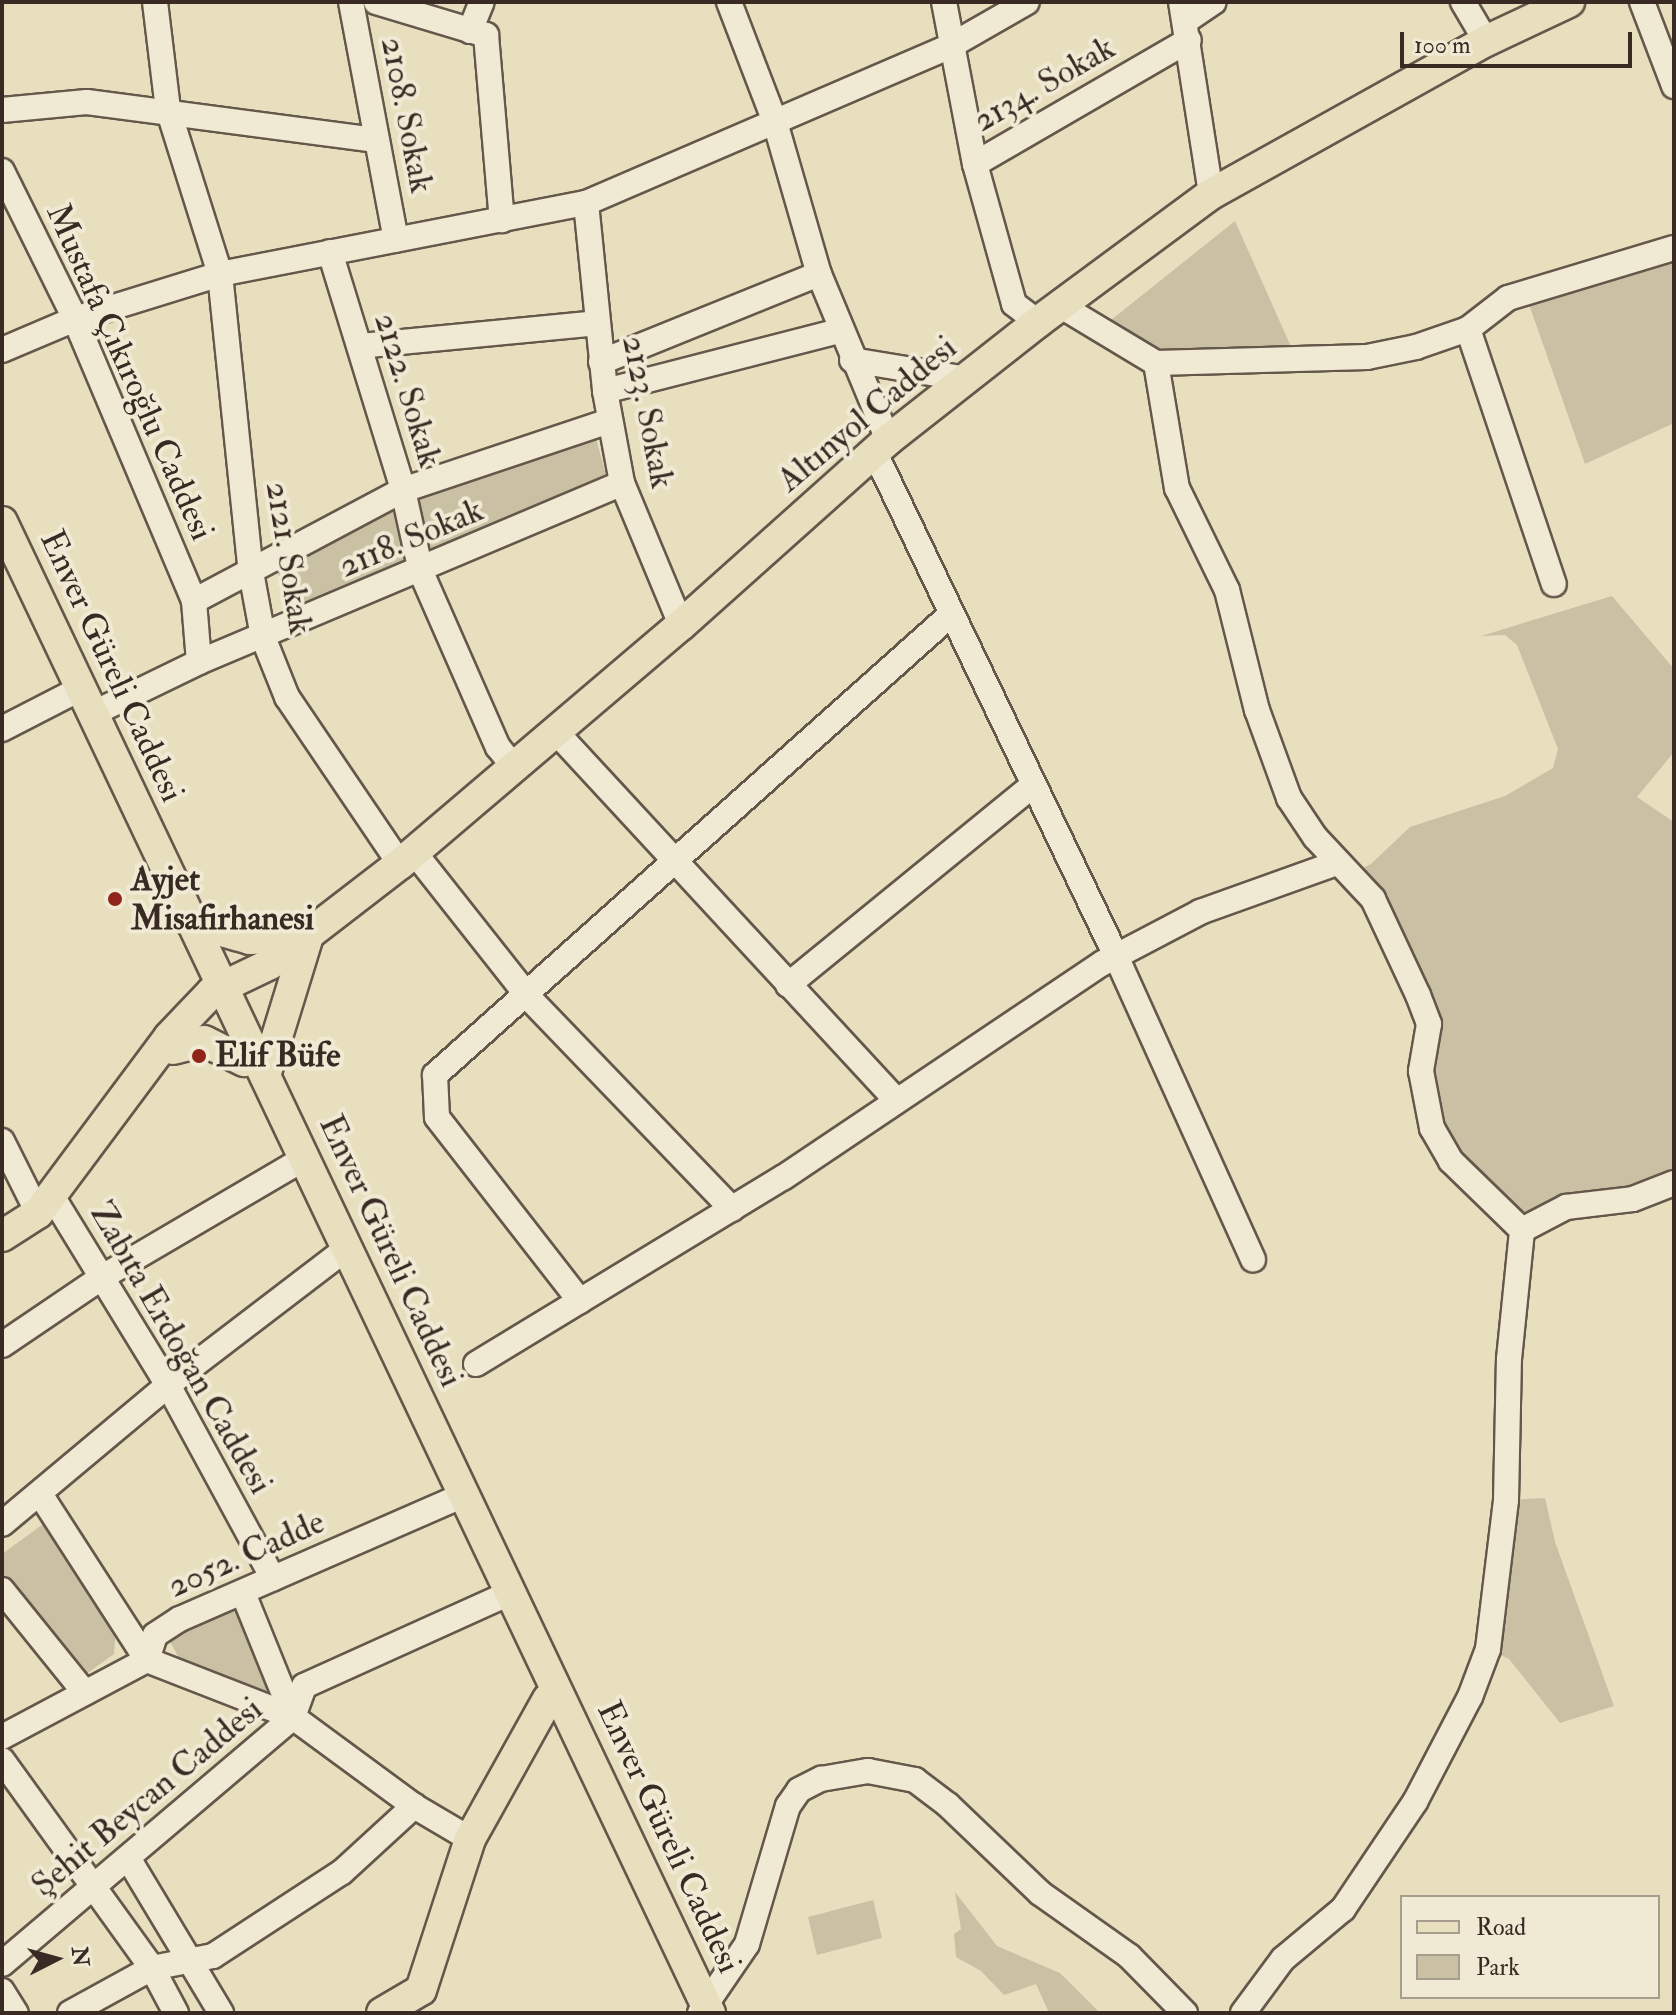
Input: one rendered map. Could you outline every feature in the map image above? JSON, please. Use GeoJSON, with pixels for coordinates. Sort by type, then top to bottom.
{"type":"FeatureCollection","features":[{"type":"Feature","properties":{"kind":"main road","name":"Altınyol Caddesi"},"geometry":{"type":"LineString","coordinates":[[222,1000],[407,858],[681,625],[881,447],[1049,314],[1211,194],[1486,41],[1569,2]]}},
{"type":"Feature","properties":{"kind":"main road","name":"Enver Güreli Caddesi"},"geometry":{"type":"LineString","coordinates":[[2,522],[191,922],[222,1000],[702,2011]]}},
{"type":"Feature","properties":{"kind":"main road","name":"Enver Güreli Caddesi"},"geometry":{"type":"LineString","coordinates":[[2,557],[199,965],[222,1000]]}},
{"type":"Feature","properties":{"kind":"main road"},"geometry":{"type":"LineString","coordinates":[[171,1043],[204,1041],[254,1068],[308,936],[250,939],[191,922]]}},
{"type":"Feature","properties":{"kind":"main road"},"geometry":{"type":"LineString","coordinates":[[171,1043],[199,965]]}},
{"type":"Feature","properties":{"kind":"main road"},"geometry":{"type":"LineString","coordinates":[[2,1236],[45,1204],[146,1067],[222,1000]]}},
{"type":"Feature","properties":{"kind":"main road","name":"Enver Güreli Caddesi"},"geometry":{"type":"LineString","coordinates":[[254,1068],[293,1165],[452,1500],[702,2011]]}},
{"type":"Feature","properties":{"kind":"main road"},"geometry":{"type":"LineString","coordinates":[[382,2013],[421,1990],[470,1839],[548,1699]]}},
{"type":"Feature","properties":{"kind":"street","name":"2121. Sokak"},"geometry":{"type":"LineString","coordinates":[[155,2],[168,109],[220,274],[251,572],[263,637],[287,697],[407,858],[526,993],[732,1209]]}},
{"type":"Feature","properties":{"kind":"street","name":"2108. Sokak"},"geometry":{"type":"LineString","coordinates":[[351,2],[396,240]]}},
{"type":"Feature","properties":{"kind":"street"},"geometry":{"type":"LineString","coordinates":[[376,2],[486,35],[502,220]]}},
{"type":"Feature","properties":{"kind":"street"},"geometry":{"type":"LineString","coordinates":[[470,31],[482,2]]}},
{"type":"Feature","properties":{"kind":"street"},"geometry":{"type":"LineString","coordinates":[[944,2],[975,164],[1014,304],[1049,314],[1156,363],[1367,357],[1468,329],[1508,298],[1674,248]]}},
{"type":"Feature","properties":{"kind":"street"},"geometry":{"type":"LineString","coordinates":[[2,350],[75,319],[220,274],[586,203],[952,45],[1027,2]]}},
{"type":"Feature","properties":{"kind":"street","name":"2134. Sokak"},"geometry":{"type":"LineString","coordinates":[[975,164],[1214,2]]}},
{"type":"Feature","properties":{"kind":"street"},"geometry":{"type":"LineString","coordinates":[[1463,2],[1486,41]]}},
{"type":"Feature","properties":{"kind":"street"},"geometry":{"type":"LineString","coordinates":[[1642,2],[1674,86]]}},
{"type":"Feature","properties":{"kind":"street"},"geometry":{"type":"LineString","coordinates":[[734,4],[775,122],[819,274],[839,331],[881,447],[949,616],[1116,956],[1253,1259]]}},
{"type":"Feature","properties":{"kind":"street"},"geometry":{"type":"LineString","coordinates":[[1186,20],[1211,194]]}},
{"type":"Feature","properties":{"kind":"street"},"geometry":{"type":"LineString","coordinates":[[2,110],[87,102],[168,109],[377,140]]}},
{"type":"Feature","properties":{"kind":"street","name":"Mustafa Çıkıroğlu Caddesi"},"geometry":{"type":"LineString","coordinates":[[2,171],[75,319],[194,601],[199,662]]}},
{"type":"Feature","properties":{"kind":"street","name":"2123. Sokak"},"geometry":{"type":"LineString","coordinates":[[586,203],[601,362],[622,483],[681,625]]}},
{"type":"Feature","properties":{"kind":"street","name":"2122. Sokak"},"geometry":{"type":"LineString","coordinates":[[330,252],[403,490],[421,572],[498,747],[514,767]]}},
{"type":"Feature","properties":{"kind":"street"},"geometry":{"type":"LineString","coordinates":[[601,362],[819,274]]}},
{"type":"Feature","properties":{"kind":"street"},"geometry":{"type":"LineString","coordinates":[[360,346],[597,323]]}},
{"type":"Feature","properties":{"kind":"street"},"geometry":{"type":"LineString","coordinates":[[1468,329],[1554,584]]}},
{"type":"Feature","properties":{"kind":"street"},"geometry":{"type":"LineString","coordinates":[[605,391],[839,331]]}},
{"type":"Feature","properties":{"kind":"street"},"geometry":{"type":"LineString","coordinates":[[852,360],[967,379]]}},
{"type":"Feature","properties":{"kind":"street"},"geometry":{"type":"LineString","coordinates":[[1156,363],[1177,488],[1227,590],[1257,710],[1289,798],[1337,863],[1373,899],[1429,1024],[1421,1071],[1432,1128],[1451,1161],[1522,1230]]}},
{"type":"Feature","properties":{"kind":"street"},"geometry":{"type":"LineString","coordinates":[[194,601],[403,490],[609,421]]}},
{"type":"Feature","properties":{"kind":"street","name":"2118. Sokak"},"geometry":{"type":"LineString","coordinates":[[94,713],[199,662],[421,572],[622,483]]}},
{"type":"Feature","properties":{"kind":"street"},"geometry":{"type":"LineString","coordinates":[[580,1301],[437,1117],[435,1075],[949,616]]}},
{"type":"Feature","properties":{"kind":"street"},"geometry":{"type":"LineString","coordinates":[[2,729],[68,695]]}},
{"type":"Feature","properties":{"kind":"street"},"geometry":{"type":"LineString","coordinates":[[556,732],[897,1101]]}},
{"type":"Feature","properties":{"kind":"street"},"geometry":{"type":"LineString","coordinates":[[788,985],[1032,786]]}},
{"type":"Feature","properties":{"kind":"street"},"geometry":{"type":"LineString","coordinates":[[476,1364],[732,1209],[1116,956],[1200,912],[1337,863]]}},
{"type":"Feature","properties":{"kind":"street","name":"Zabıta Erdoğan Caddesi"},"geometry":{"type":"LineString","coordinates":[[2,1141],[45,1204],[104,1276],[168,1385],[273,1578]]}},
{"type":"Feature","properties":{"kind":"street"},"geometry":{"type":"LineString","coordinates":[[2,1345],[104,1276],[293,1165]]}},
{"type":"Feature","properties":{"kind":"street"},"geometry":{"type":"LineString","coordinates":[[1522,1230],[1566,1207],[1633,1199],[1674,1183]]}},
{"type":"Feature","properties":{"kind":"street"},"geometry":{"type":"LineString","coordinates":[[1243,2013],[1283,1959],[1343,1909],[1415,1802],[1470,1697],[1488,1649],[1506,1500],[1509,1359],[1522,1230]]}},
{"type":"Feature","properties":{"kind":"street"},"geometry":{"type":"LineString","coordinates":[[2,1524],[168,1385],[338,1255]]}},
{"type":"Feature","properties":{"kind":"street"},"geometry":{"type":"LineString","coordinates":[[40,1494],[147,1660],[293,1717],[414,1806],[470,1839]]}},
{"type":"Feature","properties":{"kind":"street","name":"2052. Cadde"},"geometry":{"type":"LineString","coordinates":[[147,1660],[155,1635],[180,1619],[452,1500]]}},
{"type":"Feature","properties":{"kind":"street"},"geometry":{"type":"LineString","coordinates":[[2,1590],[85,1693]]}},
{"type":"Feature","properties":{"kind":"street"},"geometry":{"type":"LineString","coordinates":[[243,1593],[293,1717]]}},
{"type":"Feature","properties":{"kind":"street","name":"Şehit Beycan Caddesi"},"geometry":{"type":"LineString","coordinates":[[2,1964],[293,1717],[304,1686],[499,1598]]}},
{"type":"Feature","properties":{"kind":"street"},"geometry":{"type":"LineString","coordinates":[[2,1737],[147,1660]]}},
{"type":"Feature","properties":{"kind":"street"},"geometry":{"type":"LineString","coordinates":[[2,1760],[152,1968],[176,2013]]}},
{"type":"Feature","properties":{"kind":"street"},"geometry":{"type":"LineString","coordinates":[[702,2011],[747,1944],[788,1806],[799,1790],[821,1779],[868,1771],[915,1780],[948,1805],[1040,1893],[1129,1956],[1185,2013]]}},
{"type":"Feature","properties":{"kind":"street"},"geometry":{"type":"LineString","coordinates":[[70,2013],[152,1968],[213,1956],[342,1872],[414,1806]]}},
{"type":"Feature","properties":{"kind":"street"},"geometry":{"type":"LineString","coordinates":[[128,1858],[221,2013]]}},
{"type":"Feature","properties":{"kind":"street"},"geometry":{"type":"LineString","coordinates":[[2,1991],[16,2013]]}},
{"type":"Feature","properties":{"kind":"green space"},"geometry":{"type":"Polygon","coordinates":[[[1235,221],[1296,358],[1156,363],[1101,328],[1235,221]]]}},
{"type":"Feature","properties":{"kind":"green space"},"geometry":{"type":"Polygon","coordinates":[[[1674,254],[1674,423],[1585,464],[1525,293],[1674,254]]]}},
{"type":"Feature","properties":{"kind":"green space"},"geometry":{"type":"Polygon","coordinates":[[[595,435],[606,475],[429,562],[412,497],[595,435]]]}},
{"type":"Feature","properties":{"kind":"green space"},"geometry":{"type":"Polygon","coordinates":[[[392,512],[399,514],[412,562],[291,614],[277,570],[281,564],[392,512]]]}},
{"type":"Feature","properties":{"kind":"green space"},"geometry":{"type":"Polygon","coordinates":[[[1612,596],[1674,669],[1674,752],[1637,797],[1674,822],[1674,1183],[1522,1230],[1432,1128],[1429,1024],[1347,875],[1371,864],[1410,827],[1505,796],[1553,768],[1558,749],[1517,645],[1505,635],[1481,636],[1612,596]]]}},
{"type":"Feature","properties":{"kind":"green space"},"geometry":{"type":"Polygon","coordinates":[[[1545,1498],[1555,1542],[1614,1706],[1560,1723],[1509,1659],[1489,1649],[1506,1500],[1545,1498]]]}},
{"type":"Feature","properties":{"kind":"green space"},"geometry":{"type":"Polygon","coordinates":[[[46,1522],[115,1638],[114,1654],[82,1677],[2,1583],[2,1554],[46,1522]]]}},
{"type":"Feature","properties":{"kind":"green space"},"geometry":{"type":"Polygon","coordinates":[[[243,1605],[275,1685],[249,1700],[184,1667],[168,1638],[243,1605]]]}},
{"type":"Feature","properties":{"kind":"green space"},"geometry":{"type":"Polygon","coordinates":[[[955,1892],[997,1946],[1060,1973],[1100,2013],[1049,2013],[1036,1984],[1004,1995],[981,1971],[956,1957],[954,1934],[961,1929],[955,1892]]]}},
{"type":"Feature","properties":{"kind":"green space"},"geometry":{"type":"Polygon","coordinates":[[[873,1900],[882,1938],[817,1955],[808,1917],[873,1900]]]}},
{"type":"Feature","properties":{"kind":"place","name":"Ayjet Misafirhanesi"},"geometry":{"type":"Point","coordinates":[115,899]}},
{"type":"Feature","properties":{"kind":"place","name":"Elif Büfe"},"geometry":{"type":"Point","coordinates":[199,1056]}}]}
